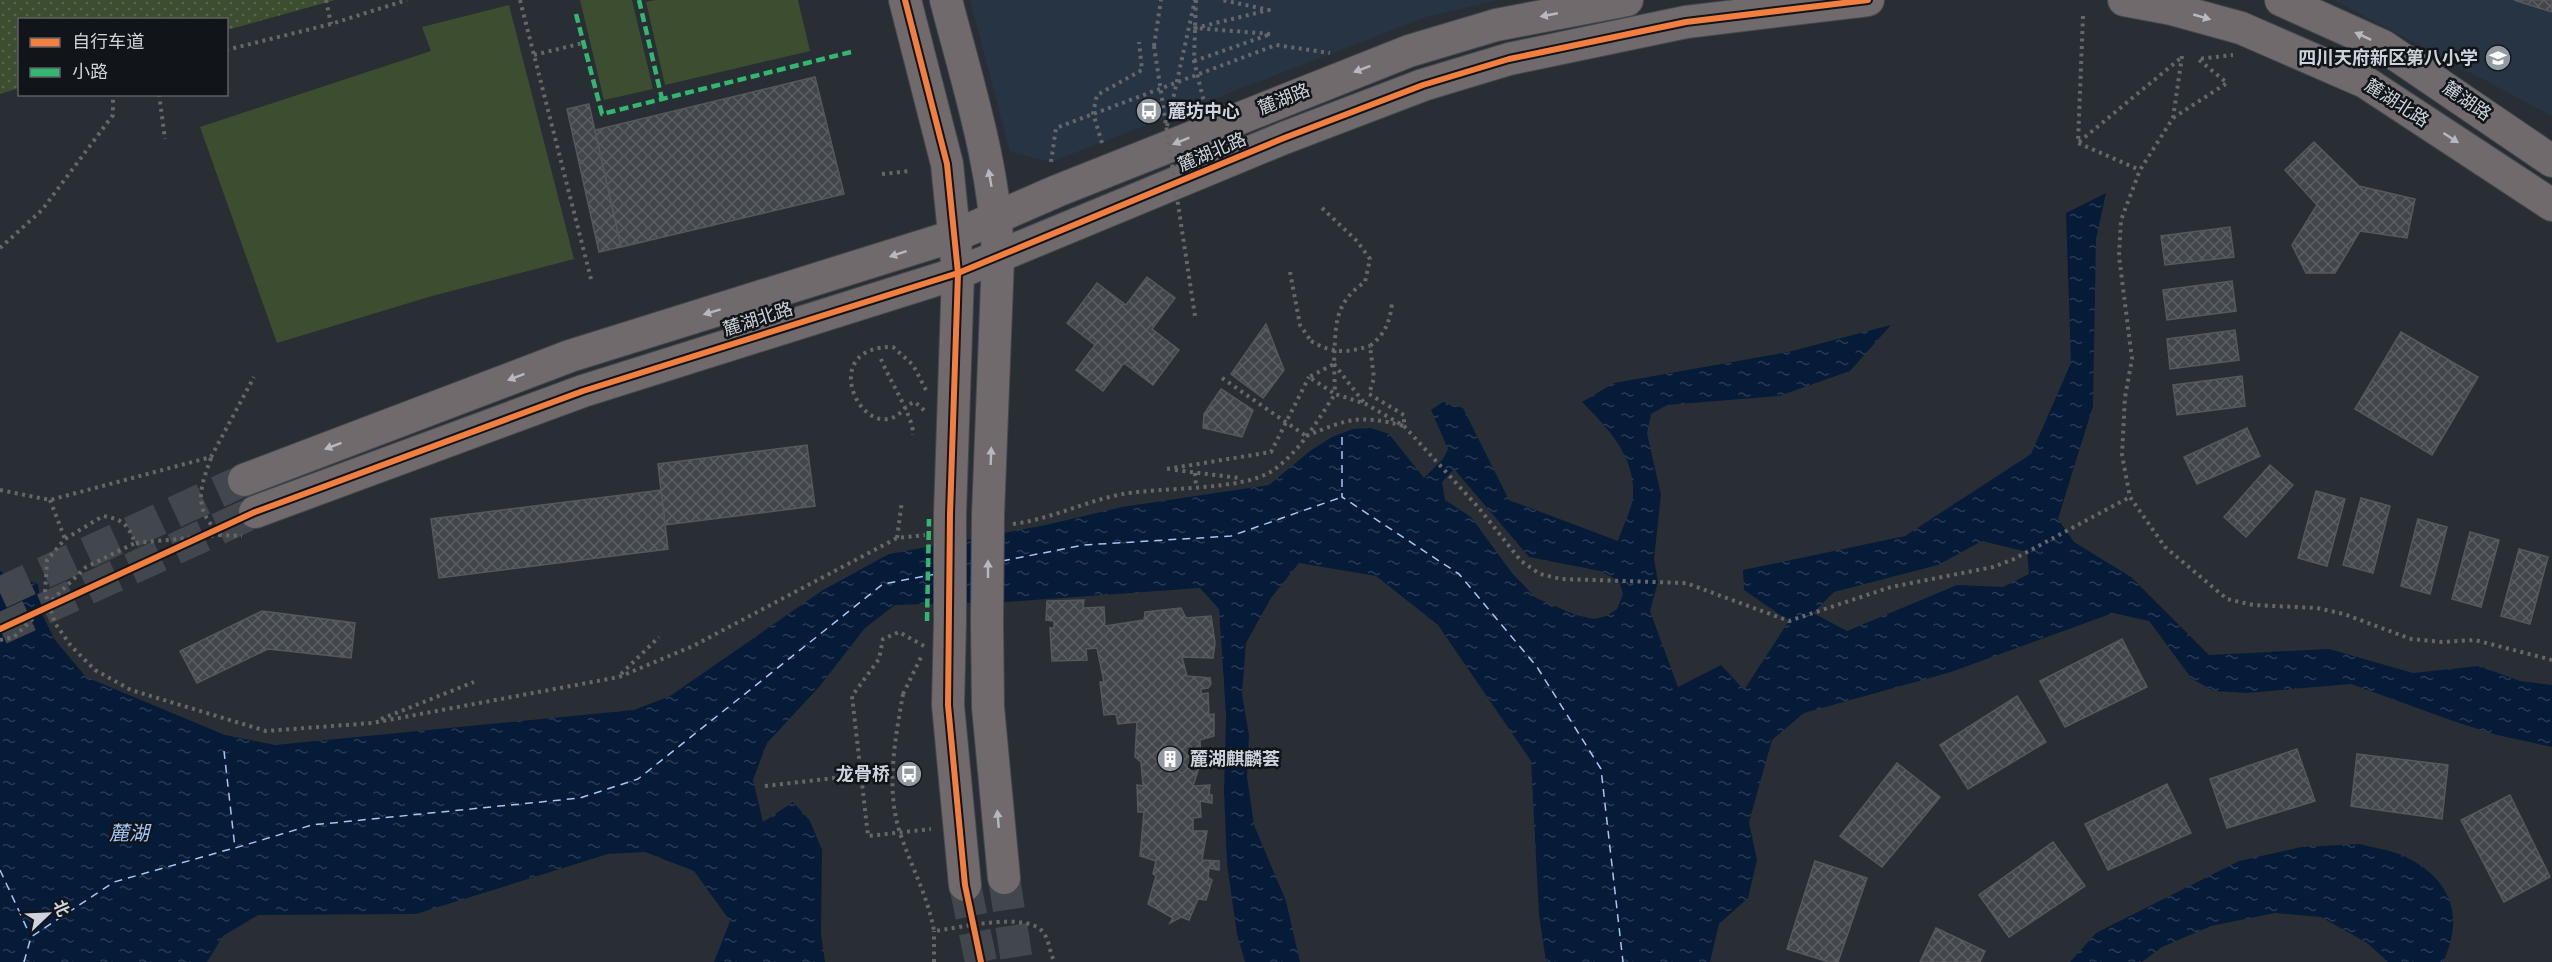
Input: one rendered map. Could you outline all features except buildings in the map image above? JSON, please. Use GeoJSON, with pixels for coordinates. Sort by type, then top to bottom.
{"type":"FeatureCollection","features":[{"type":"Feature","properties":{"kind":"street"},"geometry":{"type":"LineString","coordinates":[[905,0],[947,164],[957,273],[941,524],[950,621],[948,705],[965,885]]}},
{"type":"Feature","properties":{"kind":"street"},"geometry":{"type":"LineString","coordinates":[[946,0],[986,157],[997,218],[994,520],[987,622],[988,707],[1004,878]]}},
{"type":"Feature","properties":{"kind":"street","name":"麓湖路"},"geometry":{"type":"LineString","coordinates":[[243,480],[570,356],[954,236],[1057,191],[1409,51],[1496,25],[1627,0]]}},
{"type":"Feature","properties":{"kind":"street","name":"麓湖北路"},"geometry":{"type":"LineString","coordinates":[[250,524],[583,391],[998,258],[1273,143],[1423,85],[1650,14],[1869,0]]}},
{"type":"Feature","properties":{"kind":"street","name":"麓湖北路"},"geometry":{"type":"LineString","coordinates":[[2124,0],[2172,9],[2241,28],[2365,82],[2552,205]]}},
{"type":"Feature","properties":{"kind":"street","name":"麓湖路"},"geometry":{"type":"LineString","coordinates":[[2281,0],[2383,46],[2552,161]]}},
{"type":"Feature","properties":{"kind":"path"},"geometry":{"type":"LineString","coordinates":[[326,0],[331,24]]}},
{"type":"Feature","properties":{"kind":"path"},"geometry":{"type":"LineString","coordinates":[[228,50],[331,24],[407,0]]}},
{"type":"Feature","properties":{"kind":"path"},"geometry":{"type":"LineString","coordinates":[[520,0],[592,284]]}},
{"type":"Feature","properties":{"kind":"path"},"geometry":{"type":"LineString","coordinates":[[1161,0],[1154,46],[1196,316]]}},
{"type":"Feature","properties":{"kind":"path"},"geometry":{"type":"LineString","coordinates":[[1167,129],[1195,0]]}},
{"type":"Feature","properties":{"kind":"path"},"geometry":{"type":"LineString","coordinates":[[1195,0],[1194,61],[1204,102]]}},
{"type":"Feature","properties":{"kind":"path"},"geometry":{"type":"LineString","coordinates":[[1195,28],[1269,10],[1222,0]]}},
{"type":"Feature","properties":{"kind":"path"},"geometry":{"type":"LineString","coordinates":[[2078,143],[2083,16]]}},
{"type":"Feature","properties":{"kind":"path"},"geometry":{"type":"LineString","coordinates":[[1194,61],[1271,34],[1195,28]]}},
{"type":"Feature","properties":{"kind":"path"},"geometry":{"type":"LineString","coordinates":[[1102,143],[1093,113],[1097,94],[1142,70],[1139,42]]}},
{"type":"Feature","properties":{"kind":"path"},"geometry":{"type":"LineString","coordinates":[[534,55],[583,43]]}},
{"type":"Feature","properties":{"kind":"path"},"geometry":{"type":"LineString","coordinates":[[1051,162],[1056,128],[1093,113],[1276,45],[1330,53]]}},
{"type":"Feature","properties":{"kind":"path"},"geometry":{"type":"LineString","coordinates":[[2173,118],[2227,83],[2199,59],[2240,55]]}},
{"type":"Feature","properties":{"kind":"path"},"geometry":{"type":"LineString","coordinates":[[2078,143],[2182,56],[2173,118],[2140,170],[2121,220],[2119,256],[2132,359],[2126,397],[2122,455],[2130,497],[2165,547],[2227,599],[2253,605],[2326,610],[2344,614],[2411,639],[2442,642],[2475,640],[2552,660]]}},
{"type":"Feature","properties":{"kind":"path"},"geometry":{"type":"LineString","coordinates":[[0,248],[42,210],[113,115],[113,96]]}},
{"type":"Feature","properties":{"kind":"path"},"geometry":{"type":"LineString","coordinates":[[159,96],[165,139]]}},
{"type":"Feature","properties":{"kind":"path"},"geometry":{"type":"LineString","coordinates":[[2078,143],[2140,170]]}},
{"type":"Feature","properties":{"kind":"path"},"geometry":{"type":"LineString","coordinates":[[882,174],[910,171]]}},
{"type":"Feature","properties":{"kind":"path"},"geometry":{"type":"LineString","coordinates":[[994,520],[1024,523],[1124,494],[1196,487],[1260,477],[1273,470],[1306,436],[1335,394],[1334,364],[1338,311],[1353,290],[1365,282],[1370,259],[1357,241],[1322,208]]}},
{"type":"Feature","properties":{"kind":"path"},"geometry":{"type":"LineString","coordinates":[[1290,272],[1300,325],[1311,341],[1329,351],[1349,352],[1370,346],[1382,336],[1390,320],[1392,303]]}},
{"type":"Feature","properties":{"kind":"path"},"geometry":{"type":"LineString","coordinates":[[1370,346],[1374,378],[1369,394],[1404,415],[1404,426]]}},
{"type":"Feature","properties":{"kind":"path"},"geometry":{"type":"LineString","coordinates":[[931,399],[904,354],[893,347],[877,347],[864,352],[855,361],[850,376],[852,391],[862,407],[875,417],[887,419],[900,415],[905,408],[915,402],[931,418]]}},
{"type":"Feature","properties":{"kind":"path"},"geometry":{"type":"LineString","coordinates":[[881,359],[890,384],[914,423],[913,435]]}},
{"type":"Feature","properties":{"kind":"path"},"geometry":{"type":"LineString","coordinates":[[1245,479],[1167,469],[1271,453],[1309,377],[1334,364]]}},
{"type":"Feature","properties":{"kind":"path"},"geometry":{"type":"LineString","coordinates":[[1334,364],[1365,404]]}},
{"type":"Feature","properties":{"kind":"path"},"geometry":{"type":"LineString","coordinates":[[221,535],[206,521],[201,508],[203,482],[212,457],[254,377]]}},
{"type":"Feature","properties":{"kind":"path"},"geometry":{"type":"LineString","coordinates":[[1309,377],[1335,394],[1365,404],[1404,426],[1478,507],[1521,561],[1540,574],[1561,579],[1686,583],[1789,621],[1892,587],[1993,567],[2014,559],[2130,497]]}},
{"type":"Feature","properties":{"kind":"path"},"geometry":{"type":"LineString","coordinates":[[1222,378],[1306,436]]}},
{"type":"Feature","properties":{"kind":"path"},"geometry":{"type":"LineString","coordinates":[[1306,436],[1339,422],[1359,418],[1377,419],[1404,426]]}},
{"type":"Feature","properties":{"kind":"path"},"geometry":{"type":"LineString","coordinates":[[0,490],[50,500],[212,457]]}},
{"type":"Feature","properties":{"kind":"path"},"geometry":{"type":"LineString","coordinates":[[1195,473],[1196,487]]}},
{"type":"Feature","properties":{"kind":"path"},"geometry":{"type":"LineString","coordinates":[[50,500],[65,539]]}},
{"type":"Feature","properties":{"kind":"path"},"geometry":{"type":"LineString","coordinates":[[897,538],[902,501]]}},
{"type":"Feature","properties":{"kind":"path"},"geometry":{"type":"LineString","coordinates":[[135,543],[129,528],[121,519],[103,516],[65,539],[47,560],[45,593],[55,623],[71,646],[96,670],[131,690],[266,731],[372,723],[619,677],[693,646],[897,538],[941,524]]}},
{"type":"Feature","properties":{"kind":"path"},"geometry":{"type":"LineString","coordinates":[[0,640],[14,637],[86,567],[135,543],[221,535],[250,524]]}},
{"type":"Feature","properties":{"kind":"path"},"geometry":{"type":"LineString","coordinates":[[931,829],[868,836],[852,696],[879,659],[883,639],[899,632],[926,648],[903,694],[893,767],[895,801],[900,834],[929,902],[934,931],[934,962]]}},
{"type":"Feature","properties":{"kind":"path"},"geometry":{"type":"LineString","coordinates":[[619,677],[659,637]]}},
{"type":"Feature","properties":{"kind":"path"},"geometry":{"type":"LineString","coordinates":[[372,723],[474,682]]}},
{"type":"Feature","properties":{"kind":"path"},"geometry":{"type":"LineString","coordinates":[[765,786],[861,775]]}},
{"type":"Feature","properties":{"kind":"path"},"geometry":{"type":"LineString","coordinates":[[934,931],[1014,920],[1031,923],[1042,932],[1055,962]]}},
{"type":"Feature","properties":{"kind":"shaded area","name":"麓坊中心"},"geometry":{"type":"Polygon","coordinates":[[[970,0],[1499,0],[1426,17],[1051,162],[1010,152],[970,0]]]}},
{"type":"Feature","properties":{"kind":"shaded area","name":"四川天府新区第八小学"},"geometry":{"type":"Polygon","coordinates":[[[2334,0],[2552,0],[2552,116],[2334,0]]]}},
{"type":"Feature","properties":{"kind":"green space"},"geometry":{"type":"Polygon","coordinates":[[[0,0],[335,0],[228,30],[228,18],[18,18],[18,88],[0,94],[0,0]]]}},
{"type":"Feature","properties":{"kind":"green space"},"geometry":{"type":"Polygon","coordinates":[[[580,0],[632,0],[653,89],[604,100],[580,0]]]}},
{"type":"Feature","properties":{"kind":"green space"},"geometry":{"type":"Polygon","coordinates":[[[656,0],[798,0],[810,51],[665,85],[646,2],[656,0]]]}},
{"type":"Feature","properties":{"kind":"green space"},"geometry":{"type":"Polygon","coordinates":[[[509,5],[574,259],[432,296],[277,343],[200,127],[431,51],[422,27],[509,5]]]}},
{"type":"Feature","properties":{"kind":"water","name":"麓湖"},"geometry":{"type":"Polygon","coordinates":[[[2106,193],[2096,239],[2093,406],[2058,519],[2074,542],[2131,577],[2209,655],[2329,649],[2413,673],[2479,666],[2520,681],[2552,685],[2552,747],[2497,735],[2351,684],[2246,693],[2214,691],[2192,679],[2149,621],[2113,613],[1951,672],[1804,713],[1772,740],[1749,822],[1757,860],[1748,898],[1719,924],[1710,962],[1546,962],[1539,915],[1531,761],[1438,625],[1376,576],[1299,563],[1271,598],[1246,643],[1242,694],[1249,735],[1247,777],[1254,825],[1286,901],[1300,962],[1245,962],[1237,934],[1227,864],[1224,791],[1226,715],[1219,609],[1200,588],[1004,602],[895,605],[865,628],[819,687],[767,743],[753,780],[763,822],[793,802],[810,821],[822,850],[821,934],[825,962],[714,962],[730,921],[694,871],[645,852],[608,854],[416,914],[258,915],[223,936],[207,962],[0,962],[0,571],[38,584],[42,614],[55,640],[86,677],[225,735],[275,745],[634,710],[670,696],[823,590],[889,554],[1046,525],[1122,507],[1269,485],[1310,451],[1332,437],[1353,429],[1371,428],[1389,434],[1424,478],[1443,459],[1448,449],[1431,410],[1443,402],[1463,408],[1509,500],[1618,541],[1633,497],[1630,469],[1618,444],[1582,402],[1614,383],[1788,352],[1891,325],[1850,371],[1779,396],[1667,405],[1651,414],[1647,433],[1661,495],[1654,559],[1658,582],[1650,611],[1678,687],[1721,665],[1744,690],[1789,621],[1744,590],[1743,570],[1905,536],[2031,454],[2071,363],[2066,213],[2106,193]],[[1454,469],[1442,482],[1445,500],[1471,517],[1512,573],[1536,598],[1576,615],[1594,619],[1606,616],[1617,609],[1623,594],[1619,581],[1600,571],[1529,557],[1454,469]],[[1982,541],[1938,565],[1834,592],[1813,613],[1847,631],[1957,585],[2003,587],[2029,574],[2027,552],[1982,541]]]}},
{"type":"Feature","properties":{"kind":"water"},"geometry":{"type":"Polygon","coordinates":[[[2360,844],[2404,856],[2420,865],[2443,887],[2453,914],[2453,929],[2443,962],[2388,962],[2367,943],[2321,917],[2275,913],[2211,926],[2162,947],[2142,962],[2070,962],[2096,933],[2239,861],[2301,847],[2360,844]]]}},
{"type":"Feature","properties":{"kind":"ferry route"},"geometry":{"type":"LineString","coordinates":[[1342,437],[1342,497],[1459,574],[1537,667],[1601,769],[1623,962]]}},
{"type":"Feature","properties":{"kind":"ferry route"},"geometry":{"type":"LineString","coordinates":[[1002,561],[1084,545],[1231,536],[1342,497]]}},
{"type":"Feature","properties":{"kind":"ferry route"},"geometry":{"type":"LineString","coordinates":[[224,751],[235,848],[312,825],[580,798],[638,779],[883,584],[936,574]]}},
{"type":"Feature","properties":{"kind":"ferry route"},"geometry":{"type":"LineString","coordinates":[[24,962],[31,937],[114,882],[234,848]]}},
{"type":"Feature","properties":{"kind":"ferry route"},"geometry":{"type":"LineString","coordinates":[[0,870],[30,935]]}},
{"type":"Feature","properties":{"kind":"tunnel"},"geometry":{"type":"LineString","coordinates":[[0,593],[244,480]]}},
{"type":"Feature","properties":{"kind":"tunnel"},"geometry":{"type":"LineString","coordinates":[[0,629],[255,512]]}},
{"type":"Feature","properties":{"kind":"tunnel"},"geometry":{"type":"LineString","coordinates":[[1004,878],[1017,962]]}},
{"type":"Feature","properties":{"kind":"tunnel"},"geometry":{"type":"LineString","coordinates":[[965,885],[981,962]]}},
{"type":"Feature","properties":{"kind":"marked path"},"geometry":{"type":"LineString","coordinates":[[639,0],[662,99]]}},
{"type":"Feature","properties":{"kind":"marked path"},"geometry":{"type":"LineString","coordinates":[[576,14],[602,114],[851,52]]}},
{"type":"Feature","properties":{"kind":"marked path"},"geometry":{"type":"LineString","coordinates":[[927,621],[929,519]]}},
{"type":"Feature","properties":{"kind":"cycle path"},"geometry":{"type":"LineString","coordinates":[[905,0],[947,164],[958,273],[950,514],[948,705],[965,885],[981,962]]}},
{"type":"Feature","properties":{"kind":"cycle path"},"geometry":{"type":"LineString","coordinates":[[0,629],[255,512],[583,391],[958,273],[1284,138],[1423,85],[1509,59],[1686,22],[1868,0]]}},
{"type":"Feature","properties":{"kind":"place","name":"四川天府新区第八小学"},"geometry":{"type":"Point","coordinates":[2498,58]}},
{"type":"Feature","properties":{"kind":"place","name":"麓坊中心"},"geometry":{"type":"Point","coordinates":[1149,111]}},
{"type":"Feature","properties":{"kind":"place","name":"麓湖麒麟荟"},"geometry":{"type":"Point","coordinates":[1170,759]}},
{"type":"Feature","properties":{"kind":"place","name":"龙骨桥"},"geometry":{"type":"Point","coordinates":[909,774]}}]}
